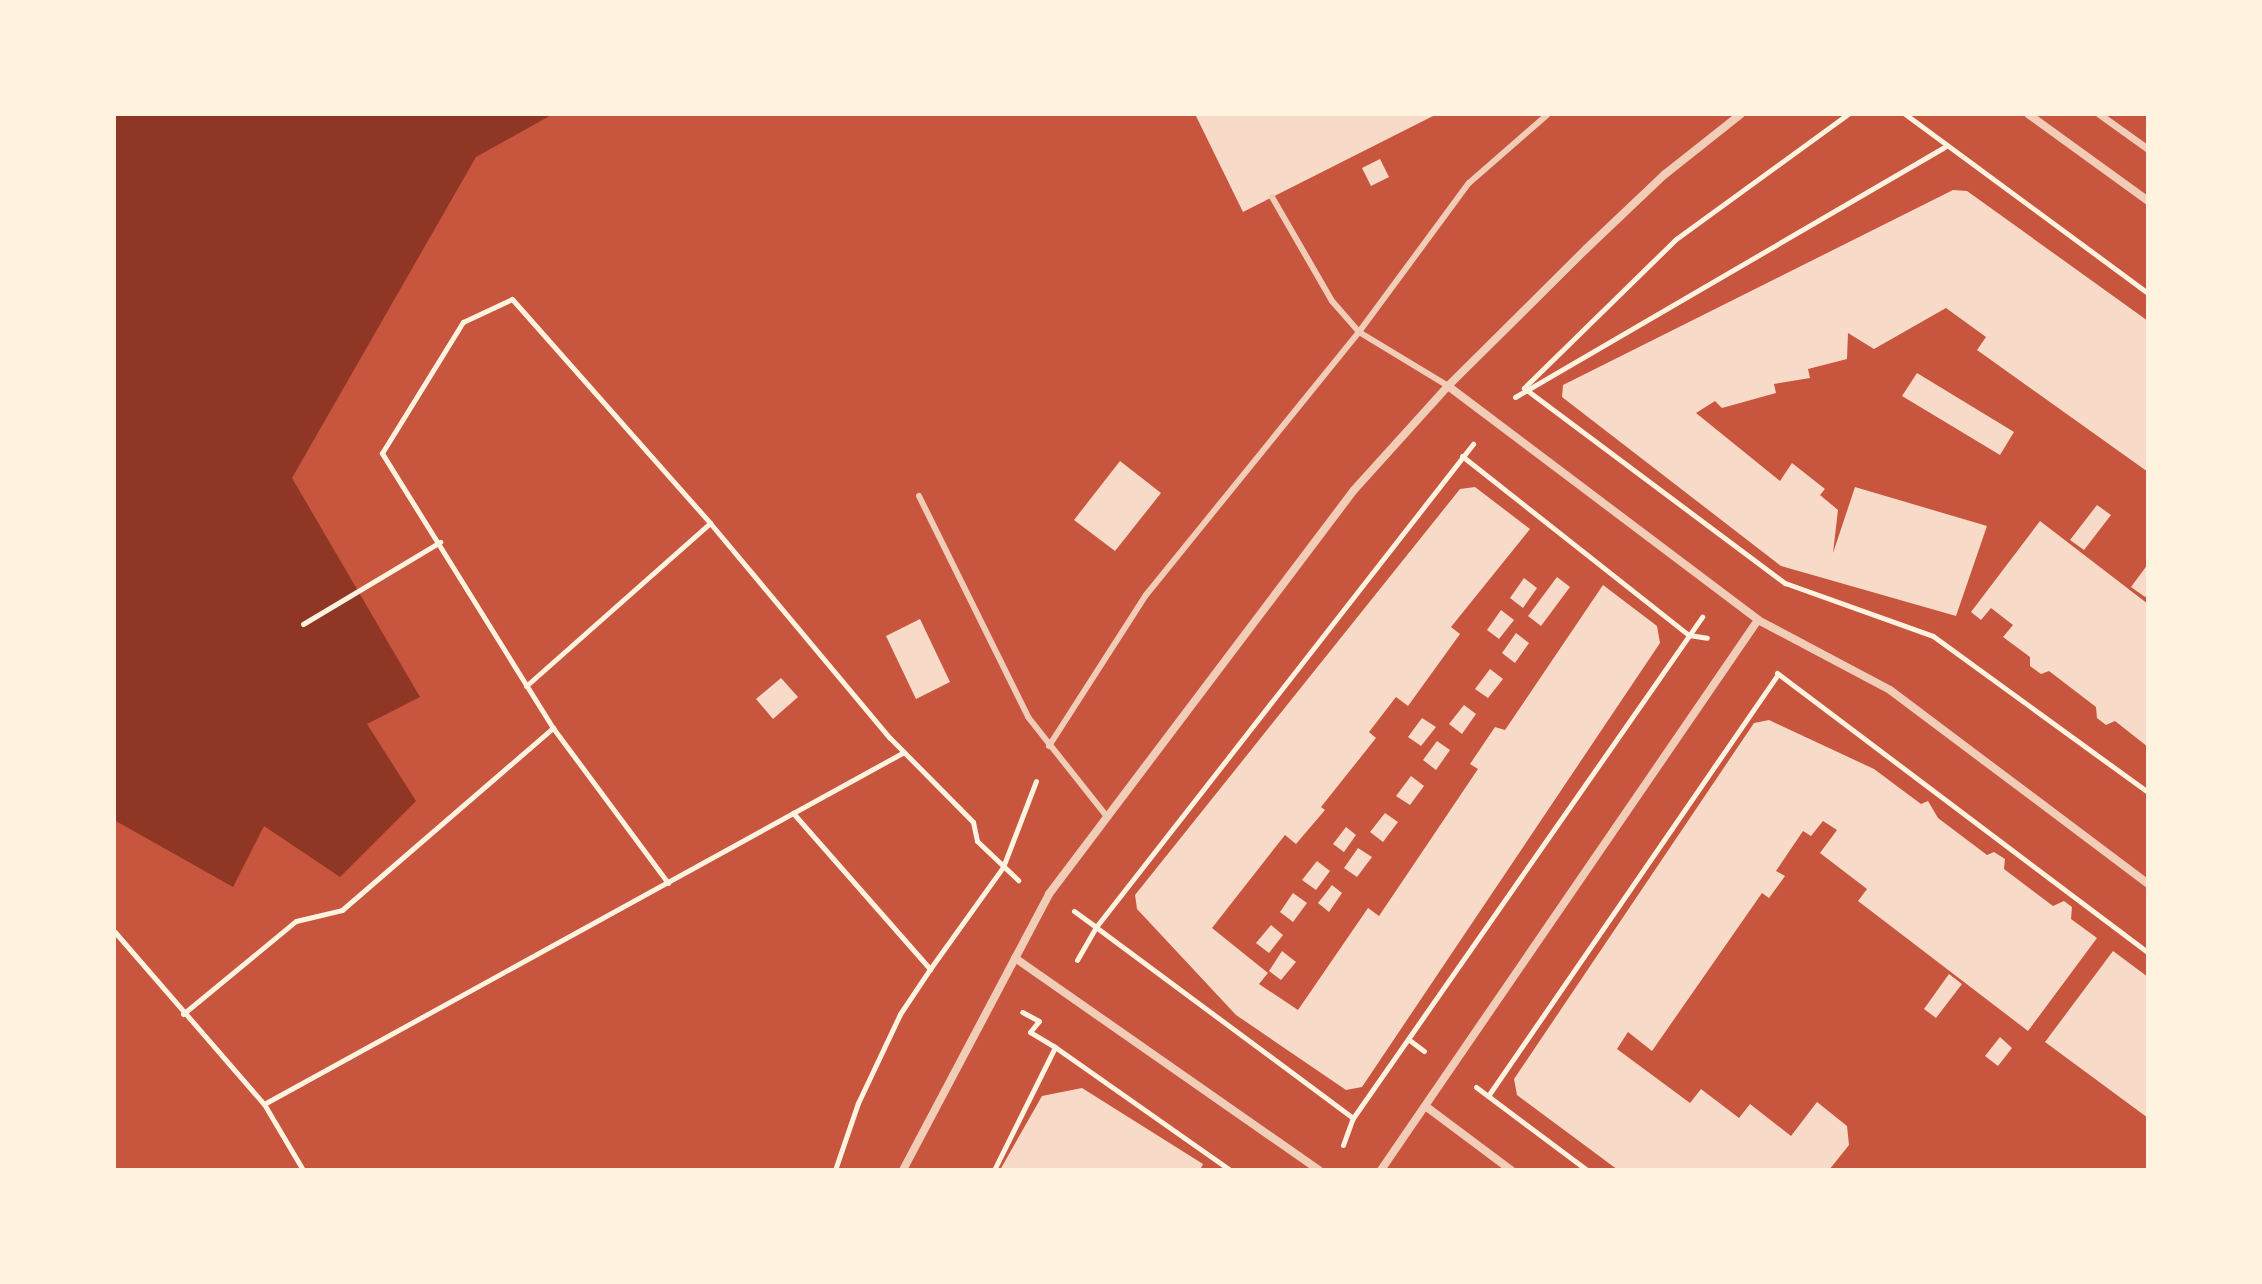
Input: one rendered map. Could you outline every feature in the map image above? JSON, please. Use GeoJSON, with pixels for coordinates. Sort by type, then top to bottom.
{"type":"FeatureCollection","features":[{"type":"Feature","properties":{"kind":"street"},"geometry":{"type":"LineString","coordinates":[[903,1170],[1049,894],[1105,814],[1354,490],[1448,386],[1664,175],[1741,114]]}},
{"type":"Feature","properties":{"kind":"street"},"geometry":{"type":"LineString","coordinates":[[2028,114],[2148,201]]}},
{"type":"Feature","properties":{"kind":"street"},"geometry":{"type":"LineString","coordinates":[[2099,114],[2148,149]]}},
{"type":"Feature","properties":{"kind":"street"},"geometry":{"type":"LineString","coordinates":[[1448,386],[1758,620],[1890,690],[2148,884]]}},
{"type":"Feature","properties":{"kind":"street"},"geometry":{"type":"LineString","coordinates":[[1381,1170],[1428,1108],[1758,620]]}},
{"type":"Feature","properties":{"kind":"street"},"geometry":{"type":"LineString","coordinates":[[1015,958],[1319,1170]]}},
{"type":"Feature","properties":{"kind":"street"},"geometry":{"type":"LineString","coordinates":[[1428,1108],[1511,1170]]}},
{"type":"Feature","properties":{"kind":"lane"},"geometry":{"type":"LineString","coordinates":[[1049,746],[1146,595],[1359,332],[1469,183],[1548,114]]}},
{"type":"Feature","properties":{"kind":"lane"},"geometry":{"type":"LineString","coordinates":[[1272,197],[1332,301],[1359,332],[1448,386]]}},
{"type":"Feature","properties":{"kind":"lane"},"geometry":{"type":"LineString","coordinates":[[919,496],[1000,664],[1049,746],[1105,814]]}},
{"type":"Feature","properties":{"kind":"path"},"geometry":{"type":"LineString","coordinates":[[1509,403],[1676,239],[1848,114]]}},
{"type":"Feature","properties":{"kind":"path"},"geometry":{"type":"LineString","coordinates":[[1905,114],[1944,147],[2148,293]]}},
{"type":"Feature","properties":{"kind":"path"},"geometry":{"type":"LineString","coordinates":[[1524,388],[1944,147]]}},
{"type":"Feature","properties":{"kind":"path"},"geometry":{"type":"LineString","coordinates":[[668,883],[553,728],[382,453],[463,322],[512,299],[710,523],[905,751],[973,822],[977,841],[1018,880]]}},
{"type":"Feature","properties":{"kind":"path"},"geometry":{"type":"LineString","coordinates":[[1524,388],[1785,583],[1933,636],[2148,792]]}},
{"type":"Feature","properties":{"kind":"path"},"geometry":{"type":"LineString","coordinates":[[1072,968],[1096,927],[1479,437]]}},
{"type":"Feature","properties":{"kind":"path"},"geometry":{"type":"LineString","coordinates":[[1462,456],[1689,635],[1707,638]]}},
{"type":"Feature","properties":{"kind":"path"},"geometry":{"type":"LineString","coordinates":[[526,686],[710,523]]}},
{"type":"Feature","properties":{"kind":"path"},"geometry":{"type":"LineString","coordinates":[[303,624],[440,542]]}},
{"type":"Feature","properties":{"kind":"path"},"geometry":{"type":"LineString","coordinates":[[1343,1145],[1353,1118],[1707,611]]}},
{"type":"Feature","properties":{"kind":"path"},"geometry":{"type":"LineString","coordinates":[[1771,668],[2148,953]]}},
{"type":"Feature","properties":{"kind":"path"},"geometry":{"type":"LineString","coordinates":[[1488,1096],[1778,674]]}},
{"type":"Feature","properties":{"kind":"path"},"geometry":{"type":"LineString","coordinates":[[183,1014],[296,921],[342,910],[553,728]]}},
{"type":"Feature","properties":{"kind":"path"},"geometry":{"type":"LineString","coordinates":[[835,1170],[858,1103],[900,1014],[1003,867],[1049,746]]}},
{"type":"Feature","properties":{"kind":"path"},"geometry":{"type":"LineString","coordinates":[[264,1104],[905,751]]}},
{"type":"Feature","properties":{"kind":"path"},"geometry":{"type":"LineString","coordinates":[[792,813],[930,969]]}},
{"type":"Feature","properties":{"kind":"path"},"geometry":{"type":"LineString","coordinates":[[1071,908],[1353,1118]]}},
{"type":"Feature","properties":{"kind":"path"},"geometry":{"type":"LineString","coordinates":[[114,931],[264,1104],[303,1170]]}},
{"type":"Feature","properties":{"kind":"path"},"geometry":{"type":"LineString","coordinates":[[1039,1021],[1030,1032],[1230,1170]]}},
{"type":"Feature","properties":{"kind":"path"},"geometry":{"type":"LineString","coordinates":[[994,1170],[1055,1047]]}},
{"type":"Feature","properties":{"kind":"path"},"geometry":{"type":"LineString","coordinates":[[1469,1082],[1587,1170]]}},
{"type":"Feature","properties":{"kind":"shaded area"},"geometry":{"type":"Polygon","coordinates":[[[114,114],[553,114],[476,157],[292,478],[420,697],[367,724],[416,801],[340,877],[264,826],[233,887],[114,820],[114,114]]]}},
{"type":"Feature","properties":{"kind":"building"},"geometry":{"type":"Polygon","coordinates":[[[1195,114],[1437,114],[1243,212],[1195,114]]]}},
{"type":"Feature","properties":{"kind":"building"},"geometry":{"type":"Polygon","coordinates":[[[1380,159],[1389,177],[1371,186],[1362,168],[1380,159]]]}},
{"type":"Feature","properties":{"kind":"building"},"geometry":{"type":"Polygon","coordinates":[[[1953,190],[1967,191],[2148,321],[2148,472],[1977,350],[1986,337],[1946,308],[1874,349],[1848,333],[1847,359],[1808,369],[1810,378],[1774,384],[1776,393],[1722,408],[1715,401],[1696,413],[1780,481],[1792,463],[1825,489],[1820,495],[1838,510],[1833,553],[1855,487],[1987,526],[1956,616],[1781,566],[1562,397],[1563,385],[1953,190]]]}},
{"type":"Feature","properties":{"kind":"building"},"geometry":{"type":"Polygon","coordinates":[[[1917,373],[2014,432],[2000,455],[1902,396],[1917,373]]]}},
{"type":"Feature","properties":{"kind":"building"},"geometry":{"type":"Polygon","coordinates":[[[1120,461],[1161,493],[1115,551],[1074,520],[1120,461]]]}},
{"type":"Feature","properties":{"kind":"building"},"geometry":{"type":"Polygon","coordinates":[[[1475,487],[1530,529],[1451,627],[1460,634],[1408,706],[1396,697],[1369,732],[1376,738],[1321,807],[1325,810],[1296,844],[1285,835],[1212,928],[1268,973],[1259,984],[1298,1010],[1368,908],[1379,916],[1478,769],[1470,764],[1495,727],[1505,730],[1603,585],[1657,626],[1660,643],[1362,1087],[1346,1090],[1236,1015],[1137,909],[1135,895],[1460,489],[1475,487]]]}},
{"type":"Feature","properties":{"kind":"building"},"geometry":{"type":"Polygon","coordinates":[[[2097,505],[2111,515],[2084,550],[2070,540],[2097,505]]]}},
{"type":"Feature","properties":{"kind":"building"},"geometry":{"type":"Polygon","coordinates":[[[2040,521],[2148,604],[2148,747],[2115,721],[2106,725],[2097,718],[2096,707],[2049,671],[2041,674],[2030,666],[2030,657],[2003,637],[2013,625],[1991,608],[1981,620],[1971,612],[2040,521]]]}},
{"type":"Feature","properties":{"kind":"building"},"geometry":{"type":"Polygon","coordinates":[[[2148,564],[2148,594],[2145,597],[2131,587],[2148,564]]]}},
{"type":"Feature","properties":{"kind":"building"},"geometry":{"type":"Polygon","coordinates":[[[1557,577],[1570,587],[1541,626],[1528,616],[1557,577]]]}},
{"type":"Feature","properties":{"kind":"building"},"geometry":{"type":"Polygon","coordinates":[[[1524,578],[1537,588],[1523,608],[1510,598],[1524,578]]]}},
{"type":"Feature","properties":{"kind":"building"},"geometry":{"type":"Polygon","coordinates":[[[1501,610],[1514,620],[1499,639],[1487,630],[1501,610]]]}},
{"type":"Feature","properties":{"kind":"building"},"geometry":{"type":"Polygon","coordinates":[[[920,619],[950,682],[916,699],[886,636],[920,619]]]}},
{"type":"Feature","properties":{"kind":"building"},"geometry":{"type":"Polygon","coordinates":[[[1516,633],[1529,643],[1515,663],[1502,653],[1516,633]]]}},
{"type":"Feature","properties":{"kind":"building"},"geometry":{"type":"Polygon","coordinates":[[[1490,669],[1503,679],[1488,698],[1475,689],[1490,669]]]}},
{"type":"Feature","properties":{"kind":"building"},"geometry":{"type":"Polygon","coordinates":[[[781,678],[798,697],[773,719],[756,699],[781,678]]]}},
{"type":"Feature","properties":{"kind":"building"},"geometry":{"type":"Polygon","coordinates":[[[1464,705],[1476,714],[1462,734],[1449,724],[1464,705]]]}},
{"type":"Feature","properties":{"kind":"building"},"geometry":{"type":"Polygon","coordinates":[[[1422,718],[1436,727],[1421,746],[1408,737],[1422,718]]]}},
{"type":"Feature","properties":{"kind":"building"},"geometry":{"type":"Polygon","coordinates":[[[1769,720],[1874,769],[1921,804],[1928,801],[1938,818],[1987,855],[1994,852],[2005,859],[2004,869],[2053,906],[2064,901],[2072,907],[2071,919],[2097,938],[2028,1031],[1858,901],[1867,889],[1820,853],[1837,830],[1823,821],[1811,836],[1803,831],[1776,871],[1785,876],[1769,898],[1762,893],[1652,1051],[1628,1032],[1617,1049],[1690,1103],[1701,1089],[1739,1118],[1750,1104],[1791,1136],[1817,1102],[1847,1126],[1849,1145],[1829,1170],[1618,1170],[1517,1095],[1514,1079],[1754,723],[1769,720]]]}},
{"type":"Feature","properties":{"kind":"building"},"geometry":{"type":"Polygon","coordinates":[[[1437,741],[1450,750],[1436,770],[1423,760],[1437,741]]]}},
{"type":"Feature","properties":{"kind":"building"},"geometry":{"type":"Polygon","coordinates":[[[1411,776],[1424,786],[1410,805],[1396,796],[1411,776]]]}},
{"type":"Feature","properties":{"kind":"building"},"geometry":{"type":"Polygon","coordinates":[[[1385,813],[1398,822],[1383,842],[1370,832],[1385,813]]]}},
{"type":"Feature","properties":{"kind":"building"},"geometry":{"type":"Polygon","coordinates":[[[1346,827],[1356,835],[1344,852],[1333,844],[1346,827]]]}},
{"type":"Feature","properties":{"kind":"building"},"geometry":{"type":"Polygon","coordinates":[[[1358,848],[1372,857],[1357,877],[1344,868],[1358,848]]]}},
{"type":"Feature","properties":{"kind":"building"},"geometry":{"type":"Polygon","coordinates":[[[1317,861],[1330,871],[1316,890],[1302,880],[1317,861]]]}},
{"type":"Feature","properties":{"kind":"building"},"geometry":{"type":"Polygon","coordinates":[[[1332,885],[1342,893],[1329,912],[1318,903],[1332,885]]]}},
{"type":"Feature","properties":{"kind":"building"},"geometry":{"type":"Polygon","coordinates":[[[1293,893],[1307,903],[1293,922],[1280,912],[1293,893]]]}},
{"type":"Feature","properties":{"kind":"building"},"geometry":{"type":"Polygon","coordinates":[[[1271,925],[1283,935],[1269,953],[1256,943],[1271,925]]]}},
{"type":"Feature","properties":{"kind":"building"},"geometry":{"type":"Polygon","coordinates":[[[1282,951],[1296,962],[1281,980],[1269,971],[1282,951]]]}},
{"type":"Feature","properties":{"kind":"building"},"geometry":{"type":"Polygon","coordinates":[[[2113,951],[2148,977],[2148,1118],[2045,1042],[2113,951]]]}},
{"type":"Feature","properties":{"kind":"building"},"geometry":{"type":"Polygon","coordinates":[[[1949,974],[1962,984],[1936,1018],[1924,1009],[1949,974]]]}},
{"type":"Feature","properties":{"kind":"building"},"geometry":{"type":"Polygon","coordinates":[[[2000,1037],[2012,1048],[1998,1066],[1985,1056],[2000,1037]]]}},
{"type":"Feature","properties":{"kind":"building"},"geometry":{"type":"Polygon","coordinates":[[[1082,1088],[1203,1164],[1200,1170],[1000,1170],[1042,1096],[1082,1088]]]}}]}
